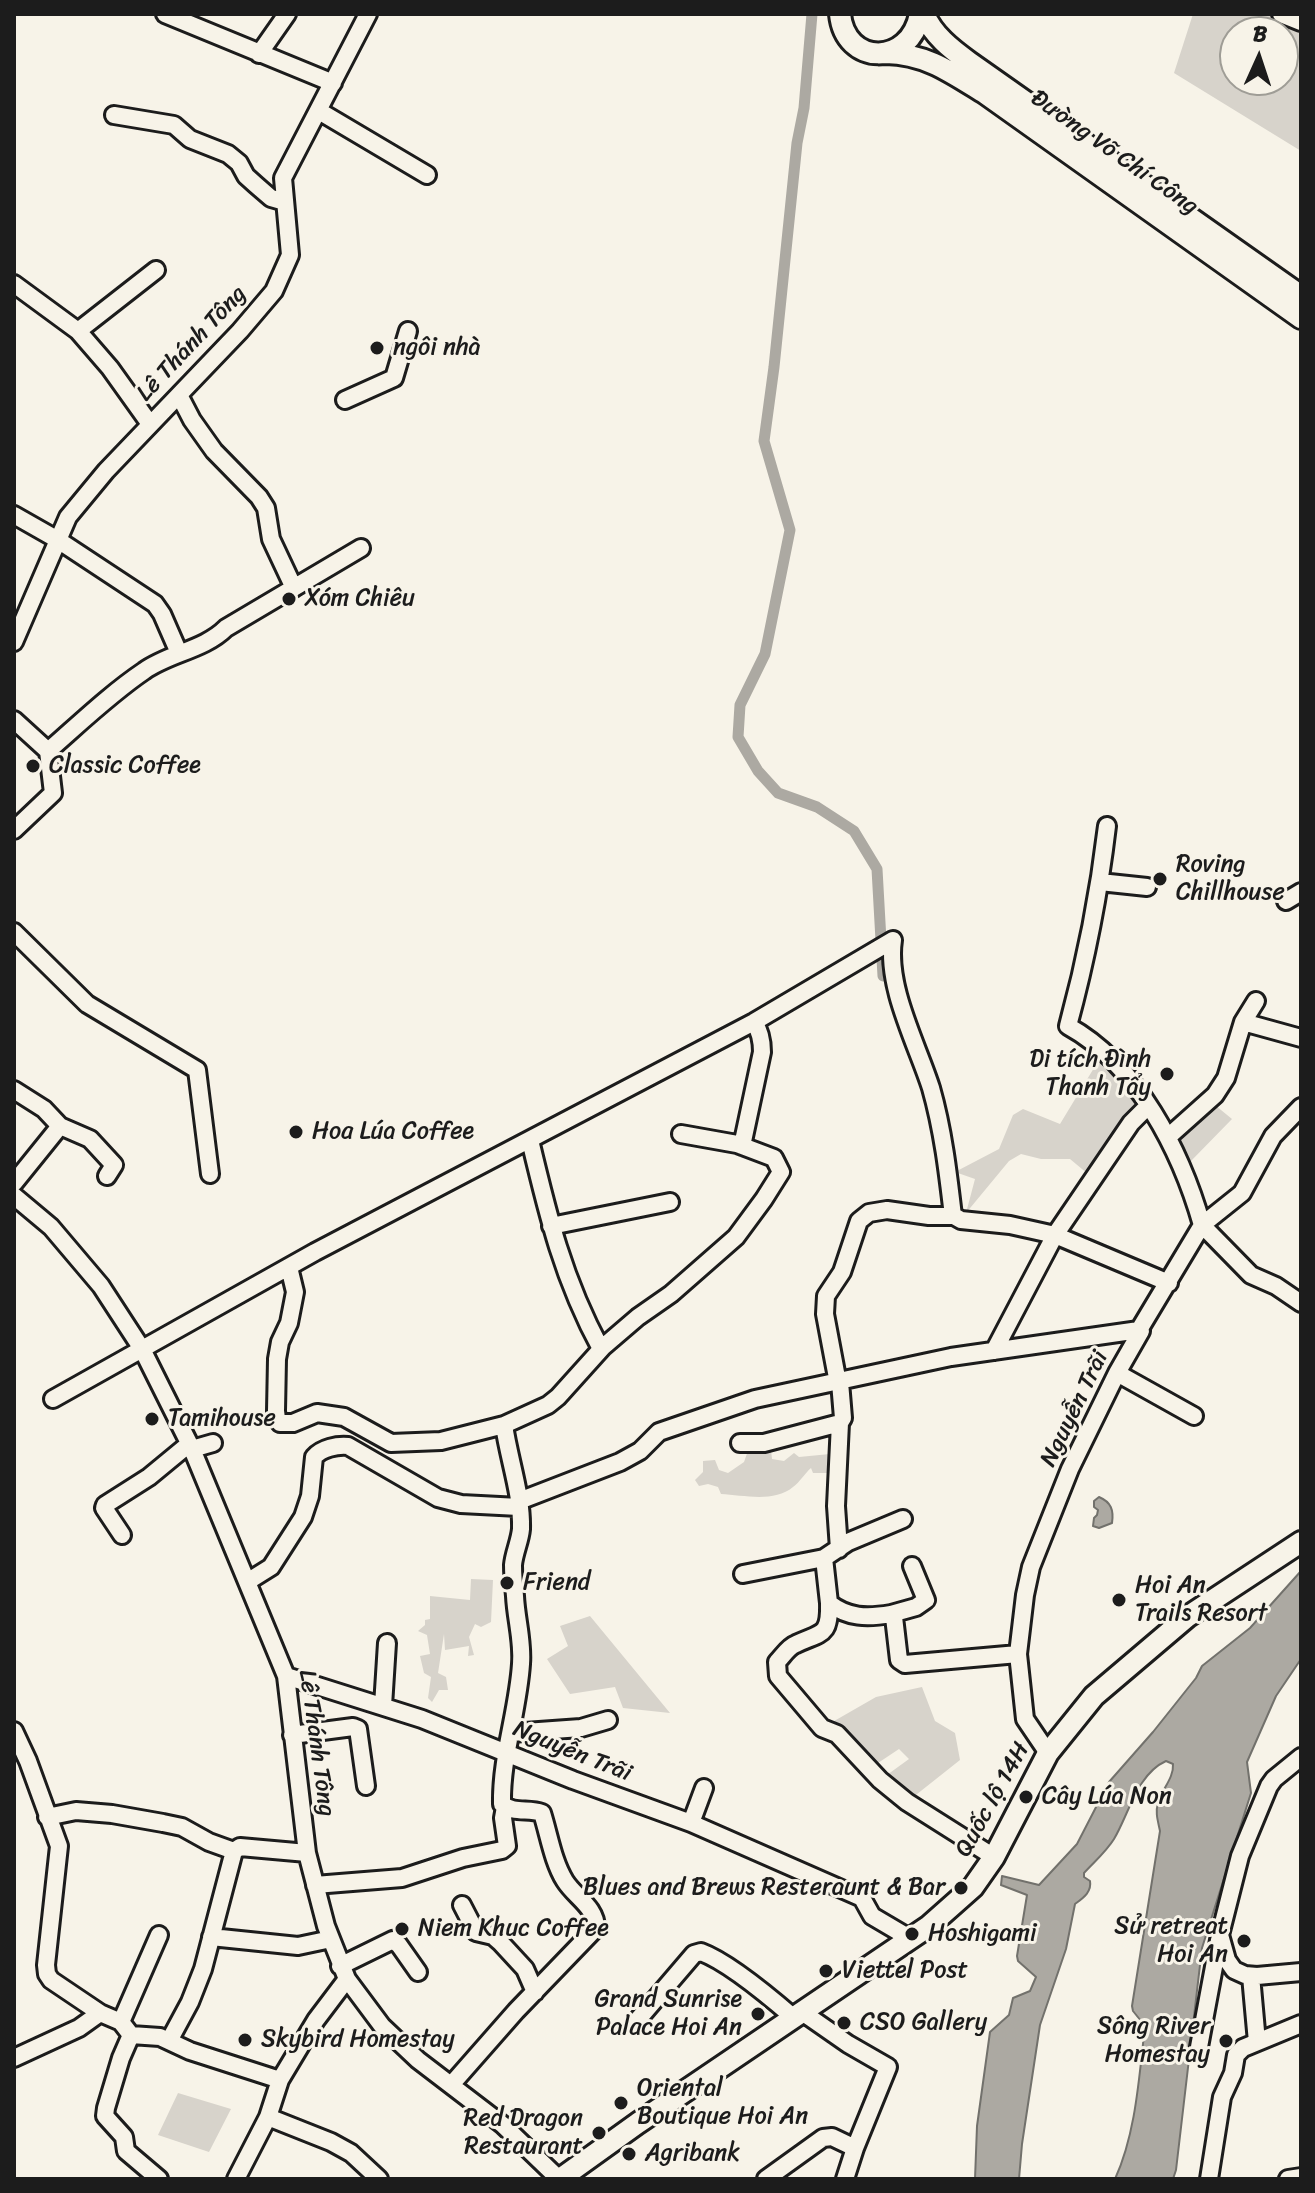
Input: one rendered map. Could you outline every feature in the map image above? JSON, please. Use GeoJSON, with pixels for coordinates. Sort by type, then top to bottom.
{"type":"FeatureCollection","features":[{"type":"Feature","properties":{"kind":"main road","name":"Đường Võ Chí Công"},"geometry":{"type":"LineString","coordinates":[[840,14],[849,40],[859,48],[872,53],[920,57],[945,68],[1301,318]]}},
{"type":"Feature","properties":{"kind":"main road","name":"Đường Võ Chí Công"},"geometry":{"type":"LineString","coordinates":[[922,14],[944,43],[969,62],[1301,296]]}},
{"type":"Feature","properties":{"kind":"main road"},"geometry":{"type":"LineString","coordinates":[[886,53],[910,40],[922,14]]}},
{"type":"Feature","properties":{"kind":"main road","name":"Quốc lộ 14H"},"geometry":{"type":"LineString","coordinates":[[559,2179],[929,1926],[973,1887],[994,1857],[1048,1753],[1094,1696],[1187,1617],[1301,1542]]}},
{"type":"Feature","properties":{"kind":"street"},"geometry":{"type":"LineString","coordinates":[[165,14],[333,83]]}},
{"type":"Feature","properties":{"kind":"street"},"geometry":{"type":"LineString","coordinates":[[259,54],[287,14]]}},
{"type":"Feature","properties":{"kind":"street","name":"Lê Thánh Tông"},"geometry":{"type":"LineString","coordinates":[[14,642],[68,517],[106,471],[240,331],[274,291],[290,255],[283,178],[368,14]]}},
{"type":"Feature","properties":{"kind":"street"},"geometry":{"type":"LineString","coordinates":[[1281,14],[1301,22]]}},
{"type":"Feature","properties":{"kind":"street"},"geometry":{"type":"LineString","coordinates":[[319,111],[427,175]]}},
{"type":"Feature","properties":{"kind":"street"},"geometry":{"type":"LineString","coordinates":[[114,115],[174,125],[190,139],[228,154],[239,163],[246,176],[271,198],[285,202]]}},
{"type":"Feature","properties":{"kind":"street"},"geometry":{"type":"LineString","coordinates":[[78,331],[156,270]]}},
{"type":"Feature","properties":{"kind":"street"},"geometry":{"type":"LineString","coordinates":[[14,284],[78,331],[110,368],[150,424]]}},
{"type":"Feature","properties":{"kind":"street"},"geometry":{"type":"LineString","coordinates":[[345,400],[394,378],[408,331]]}},
{"type":"Feature","properties":{"kind":"street"},"geometry":{"type":"LineString","coordinates":[[179,395],[214,451],[266,508],[271,539],[294,588]]}},
{"type":"Feature","properties":{"kind":"street"},"geometry":{"type":"LineString","coordinates":[[14,515],[155,604],[179,653]]}},
{"type":"Feature","properties":{"kind":"street"},"geometry":{"type":"LineString","coordinates":[[48,751],[144,670],[216,639],[226,628],[361,548]]}},
{"type":"Feature","properties":{"kind":"street"},"geometry":{"type":"LineString","coordinates":[[14,720],[48,751],[53,793],[14,830]]}},
{"type":"Feature","properties":{"kind":"street"},"geometry":{"type":"LineString","coordinates":[[1107,826],[1087,954],[1068,1026],[1113,1060],[1148,1106],[1168,1137],[1202,1225],[1251,1275],[1285,1291],[1301,1303]]}},
{"type":"Feature","properties":{"kind":"street"},"geometry":{"type":"LineString","coordinates":[[1100,882],[1147,887]]}},
{"type":"Feature","properties":{"kind":"street"},"geometry":{"type":"LineString","coordinates":[[14,932],[87,1004],[197,1070],[210,1174]]}},
{"type":"Feature","properties":{"kind":"street"},"geometry":{"type":"LineString","coordinates":[[53,1399],[289,1267],[754,1022],[893,940],[895,977],[901,1003],[931,1089],[943,1140],[953,1216]]}},
{"type":"Feature","properties":{"kind":"street"},"geometry":{"type":"LineString","coordinates":[[1168,1137],[1215,1095],[1226,1078],[1243,1022],[1256,1001]]}},
{"type":"Feature","properties":{"kind":"street"},"geometry":{"type":"LineString","coordinates":[[742,1146],[762,1052],[754,1022]]}},
{"type":"Feature","properties":{"kind":"street"},"geometry":{"type":"LineString","coordinates":[[1243,1022],[1301,1038]]}},
{"type":"Feature","properties":{"kind":"street"},"geometry":{"type":"LineString","coordinates":[[14,1090],[44,1109],[60,1126],[90,1139],[114,1165],[107,1176]]}},
{"type":"Feature","properties":{"kind":"street"},"geometry":{"type":"LineString","coordinates":[[994,1351],[1055,1235],[1131,1123],[1148,1106]]}},
{"type":"Feature","properties":{"kind":"street"},"geometry":{"type":"LineString","coordinates":[[1202,1225],[1242,1193],[1273,1136],[1301,1107]]}},
{"type":"Feature","properties":{"kind":"street"},"geometry":{"type":"LineString","coordinates":[[14,1183],[60,1126]]}},
{"type":"Feature","properties":{"kind":"street"},"geometry":{"type":"LineString","coordinates":[[289,1267],[295,1292],[277,1359],[276,1411],[280,1423],[293,1423],[317,1413],[344,1417],[391,1443],[441,1441],[504,1425],[548,1405],[601,1349],[706,1265],[736,1237],[781,1172],[774,1158],[742,1146],[681,1134]]}},
{"type":"Feature","properties":{"kind":"street"},"geometry":{"type":"LineString","coordinates":[[530,1140],[551,1226],[580,1311],[601,1349]]}},
{"type":"Feature","properties":{"kind":"street","name":"Lê Thánh Tông"},"geometry":{"type":"LineString","coordinates":[[14,1196],[51,1227],[101,1286],[142,1349],[190,1446],[286,1676],[307,1853],[331,1939],[344,1973],[382,2026],[418,2060],[503,2125],[559,2179]]}},
{"type":"Feature","properties":{"kind":"street"},"geometry":{"type":"LineString","coordinates":[[551,1226],[670,1202]]}},
{"type":"Feature","properties":{"kind":"street"},"geometry":{"type":"LineString","coordinates":[[994,1857],[907,1802],[880,1780],[837,1734],[822,1728],[778,1676],[777,1662],[787,1650],[816,1636],[829,1621],[840,1423],[843,1418],[825,1314],[826,1296],[842,1272],[859,1221],[869,1213],[887,1210],[953,1216],[961,1220],[1010,1225],[1055,1235],[1169,1283]]}},
{"type":"Feature","properties":{"kind":"street","name":"Nguyễn Trãi"},"geometry":{"type":"LineString","coordinates":[[1048,1753],[1025,1719],[1018,1654],[1031,1567],[1070,1469],[1117,1373],[1202,1225]]}},
{"type":"Feature","properties":{"kind":"street"},"geometry":{"type":"LineString","coordinates":[[247,1582],[267,1571],[279,1554],[306,1509],[314,1457],[334,1447],[348,1446],[438,1498],[461,1504],[519,1504],[620,1462],[640,1451],[659,1432],[755,1399],[938,1359],[1139,1330]]}},
{"type":"Feature","properties":{"kind":"street"},"geometry":{"type":"LineString","coordinates":[[1117,1373],[1194,1416]]}},
{"type":"Feature","properties":{"kind":"street"},"geometry":{"type":"LineString","coordinates":[[740,1443],[764,1443],[840,1423]]}},
{"type":"Feature","properties":{"kind":"street"},"geometry":{"type":"LineString","coordinates":[[451,2085],[516,2011],[596,1928],[596,1918],[591,1909],[569,1888],[562,1876],[542,1813],[508,1810],[502,1804],[506,1752],[522,1659],[513,1564],[521,1530],[519,1504],[504,1425]]}},
{"type":"Feature","properties":{"kind":"street"},"geometry":{"type":"LineString","coordinates":[[122,1535],[105,1510],[105,1505],[190,1446],[213,1443]]}},
{"type":"Feature","properties":{"kind":"street"},"geometry":{"type":"LineString","coordinates":[[743,1574],[832,1553],[848,1542],[903,1519]]}},
{"type":"Feature","properties":{"kind":"street"},"geometry":{"type":"LineString","coordinates":[[829,1603],[840,1612],[853,1615],[891,1614],[916,1607],[926,1600],[912,1566]]}},
{"type":"Feature","properties":{"kind":"street"},"geometry":{"type":"LineString","coordinates":[[891,1614],[897,1629],[899,1660],[905,1664],[1018,1654]]}},
{"type":"Feature","properties":{"kind":"street"},"geometry":{"type":"LineString","coordinates":[[383,1706],[387,1643]]}},
{"type":"Feature","properties":{"kind":"street","name":"Nguyễn Trãi"},"geometry":{"type":"LineString","coordinates":[[286,1676],[422,1719],[573,1780],[691,1823],[862,1898],[872,1916],[911,1939]]}},
{"type":"Feature","properties":{"kind":"street"},"geometry":{"type":"LineString","coordinates":[[511,1733],[581,1728],[608,1720]]}},
{"type":"Feature","properties":{"kind":"street"},"geometry":{"type":"LineString","coordinates":[[292,1735],[358,1729],[366,1786]]}},
{"type":"Feature","properties":{"kind":"street"},"geometry":{"type":"LineString","coordinates":[[14,1731],[59,1846],[46,1965],[51,1980],[126,2028],[280,2080]]}},
{"type":"Feature","properties":{"kind":"street"},"geometry":{"type":"LineString","coordinates":[[1199,2047],[1220,1935],[1240,1856],[1269,1786],[1301,1757]]}},
{"type":"Feature","properties":{"kind":"street"},"geometry":{"type":"LineString","coordinates":[[691,1823],[704,1788]]}},
{"type":"Feature","properties":{"kind":"street"},"geometry":{"type":"LineString","coordinates":[[315,1885],[402,1878],[463,1858],[502,1850],[507,1846],[503,1818],[505,1807]]}},
{"type":"Feature","properties":{"kind":"street"},"geometry":{"type":"LineString","coordinates":[[47,1817],[76,1811],[150,1821],[182,1827],[234,1851]]}},
{"type":"Feature","properties":{"kind":"street"},"geometry":{"type":"LineString","coordinates":[[169,2041],[197,1986],[214,1935],[234,1851],[240,1847],[307,1853]]}},
{"type":"Feature","properties":{"kind":"street"},"geometry":{"type":"LineString","coordinates":[[462,1905],[476,1932],[493,1936],[525,1969],[535,1992]]}},
{"type":"Feature","properties":{"kind":"street"},"geometry":{"type":"LineString","coordinates":[[159,1935],[126,2028],[105,2116],[125,2138],[126,2151],[159,2179]]}},
{"type":"Feature","properties":{"kind":"street"},"geometry":{"type":"LineString","coordinates":[[1220,1935],[1227,1960],[1234,1970],[1251,1976],[1301,1972]]}},
{"type":"Feature","properties":{"kind":"street"},"geometry":{"type":"LineString","coordinates":[[211,1937],[298,1946],[331,1939]]}},
{"type":"Feature","properties":{"kind":"street"},"geometry":{"type":"LineString","coordinates":[[236,2179],[268,2117],[280,2080],[344,1973],[393,1940],[418,1972]]}},
{"type":"Feature","properties":{"kind":"street"},"geometry":{"type":"LineString","coordinates":[[635,2023],[694,1954],[701,1952],[797,2014],[888,2067],[845,2179]]}},
{"type":"Feature","properties":{"kind":"street"},"geometry":{"type":"LineString","coordinates":[[1251,1976],[1257,2042]]}},
{"type":"Feature","properties":{"kind":"street"},"geometry":{"type":"LineString","coordinates":[[14,2058],[79,2028],[100,2013]]}},
{"type":"Feature","properties":{"kind":"street"},"geometry":{"type":"LineString","coordinates":[[1209,2179],[1222,2097],[1233,2073],[1236,2055],[1243,2048],[1301,2024]]}},
{"type":"Feature","properties":{"kind":"street"},"geometry":{"type":"LineString","coordinates":[[268,2117],[341,2147],[379,2179]]}},
{"type":"Feature","properties":{"kind":"street"},"geometry":{"type":"LineString","coordinates":[[766,2179],[826,2137],[855,2148]]}},
{"type":"Feature","properties":{"kind":"street"},"geometry":{"type":"LineString","coordinates":[[1288,2179],[1301,2177]]}},
{"type":"Feature","properties":{"kind":"shaded area"},"geometry":{"type":"Polygon","coordinates":[[[1193,14],[1282,16],[1219,16],[1219,96],[1299,96],[1301,24],[1301,151],[1174,73],[1193,14]]]}},
{"type":"Feature","properties":{"kind":"shaded area"},"geometry":{"type":"Polygon","coordinates":[[[1100,1058],[1144,1107],[1094,1179],[1070,1159],[1041,1159],[1021,1154],[1009,1161],[966,1213],[975,1179],[955,1172],[999,1149],[1013,1115],[1023,1109],[1060,1124],[1100,1058]]]}},
{"type":"Feature","properties":{"kind":"shaded area"},"geometry":{"type":"Polygon","coordinates":[[[1210,1101],[1232,1119],[1191,1161],[1172,1138],[1210,1101]]]}},
{"type":"Feature","properties":{"kind":"shaded area"},"geometry":{"type":"Polygon","coordinates":[[[784,1438],[784,1447],[771,1450],[772,1459],[784,1461],[794,1453],[799,1457],[830,1454],[832,1473],[813,1473],[811,1468],[793,1487],[768,1497],[721,1494],[718,1487],[708,1484],[699,1486],[695,1480],[703,1472],[703,1461],[715,1460],[719,1470],[728,1473],[744,1462],[750,1445],[784,1438]]]}},
{"type":"Feature","properties":{"kind":"shaded area"},"geometry":{"type":"Polygon","coordinates":[[[1099,1497],[1109,1504],[1113,1518],[1112,1523],[1099,1528],[1093,1526],[1098,1510],[1094,1507],[1094,1501],[1099,1497]]]}},
{"type":"Feature","properties":{"kind":"shaded area"},"geometry":{"type":"Polygon","coordinates":[[[1301,1571],[1301,1659],[1276,1696],[1247,1762],[1251,1793],[1202,1948],[1173,2179],[1115,2179],[1128,2143],[1138,2085],[1145,2026],[1132,2006],[1160,1831],[1157,1807],[1173,1769],[1173,1764],[1166,1761],[1148,1775],[1114,1839],[1084,1873],[1090,1881],[1090,1888],[1075,1904],[1066,1949],[1040,2025],[1019,2179],[975,2179],[977,2126],[990,2032],[1009,2015],[1013,1998],[1030,1991],[1036,1977],[1018,1961],[1017,1956],[1027,1895],[1001,1885],[1002,1876],[1039,1885],[1077,1844],[1109,1782],[1153,1732],[1202,1666],[1250,1628],[1301,1571]]]}},
{"type":"Feature","properties":{"kind":"shaded area"},"geometry":{"type":"Polygon","coordinates":[[[471,1579],[493,1580],[491,1622],[481,1627],[475,1624],[469,1637],[474,1655],[468,1656],[469,1646],[445,1650],[444,1634],[438,1673],[446,1677],[448,1690],[439,1690],[432,1702],[428,1698],[431,1677],[424,1673],[420,1656],[430,1654],[427,1635],[418,1631],[425,1625],[425,1620],[430,1619],[430,1596],[470,1600],[471,1579]]]}},
{"type":"Feature","properties":{"kind":"shaded area"},"geometry":{"type":"Polygon","coordinates":[[[590,1616],[670,1713],[623,1708],[615,1687],[570,1694],[547,1659],[568,1646],[560,1626],[590,1616]]]}},
{"type":"Feature","properties":{"kind":"shaded area"},"geometry":{"type":"Polygon","coordinates":[[[922,1687],[935,1721],[955,1733],[960,1760],[907,1802],[880,1780],[909,1759],[899,1749],[869,1769],[822,1728],[876,1697],[922,1687]]]}},
{"type":"Feature","properties":{"kind":"shaded area"},"geometry":{"type":"Polygon","coordinates":[[[178,2093],[231,2109],[209,2152],[158,2135],[178,2093]]]}},
{"type":"Feature","properties":{"kind":"waterway"},"geometry":{"type":"LineString","coordinates":[[812,14],[804,108],[797,143],[764,441],[790,530],[765,654],[740,705],[738,737],[758,771],[778,793],[817,807],[854,831],[877,869],[883,976]]}},
{"type":"Feature","properties":{"kind":"place","name":"ngôi nhà"},"geometry":{"type":"Point","coordinates":[377,348]}},
{"type":"Feature","properties":{"kind":"place","name":"Xóm Chiêu"},"geometry":{"type":"Point","coordinates":[289,599]}},
{"type":"Feature","properties":{"kind":"place","name":"Classic Coffee"},"geometry":{"type":"Point","coordinates":[33,766]}},
{"type":"Feature","properties":{"kind":"place","name":"Roving Chillhouse"},"geometry":{"type":"Point","coordinates":[1160,879]}},
{"type":"Feature","properties":{"kind":"place","name":"Di tích Đình Thanh Tẩy"},"geometry":{"type":"Point","coordinates":[1167,1074]}},
{"type":"Feature","properties":{"kind":"place","name":"Hoa Lúa Coffee"},"geometry":{"type":"Point","coordinates":[296,1132]}},
{"type":"Feature","properties":{"kind":"place","name":"Tamihouse"},"geometry":{"type":"Point","coordinates":[152,1419]}},
{"type":"Feature","properties":{"kind":"place","name":"Friend"},"geometry":{"type":"Point","coordinates":[507,1583]}},
{"type":"Feature","properties":{"kind":"place","name":"Hoi An Trails Resort"},"geometry":{"type":"Point","coordinates":[1119,1600]}},
{"type":"Feature","properties":{"kind":"place","name":"Cây Lúa Non"},"geometry":{"type":"Point","coordinates":[1026,1797]}},
{"type":"Feature","properties":{"kind":"place","name":"Blues and Brews Resteraunt & Bar"},"geometry":{"type":"Point","coordinates":[961,1888]}},
{"type":"Feature","properties":{"kind":"place","name":"Niem Khuc Coffee"},"geometry":{"type":"Point","coordinates":[402,1929]}},
{"type":"Feature","properties":{"kind":"place","name":"Hoshigami"},"geometry":{"type":"Point","coordinates":[912,1934]}},
{"type":"Feature","properties":{"kind":"place","name":"Sử retreat Hoi An"},"geometry":{"type":"Point","coordinates":[1244,1941]}},
{"type":"Feature","properties":{"kind":"place","name":"Viettel Post"},"geometry":{"type":"Point","coordinates":[826,1971]}},
{"type":"Feature","properties":{"kind":"place","name":"Grand Sunrise Palace Hoi An"},"geometry":{"type":"Point","coordinates":[758,2014]}},
{"type":"Feature","properties":{"kind":"place","name":"CSO Gallery"},"geometry":{"type":"Point","coordinates":[844,2023]}},
{"type":"Feature","properties":{"kind":"place","name":"Skybird Homestay"},"geometry":{"type":"Point","coordinates":[245,2040]}},
{"type":"Feature","properties":{"kind":"place","name":"Sông River Homestay"},"geometry":{"type":"Point","coordinates":[1226,2041]}},
{"type":"Feature","properties":{"kind":"place","name":"Oriental Boutique Hoi An"},"geometry":{"type":"Point","coordinates":[621,2103]}},
{"type":"Feature","properties":{"kind":"place","name":"Red Dragon Restaurant"},"geometry":{"type":"Point","coordinates":[599,2133]}},
{"type":"Feature","properties":{"kind":"place","name":"Agribank"},"geometry":{"type":"Point","coordinates":[629,2154]}}]}
